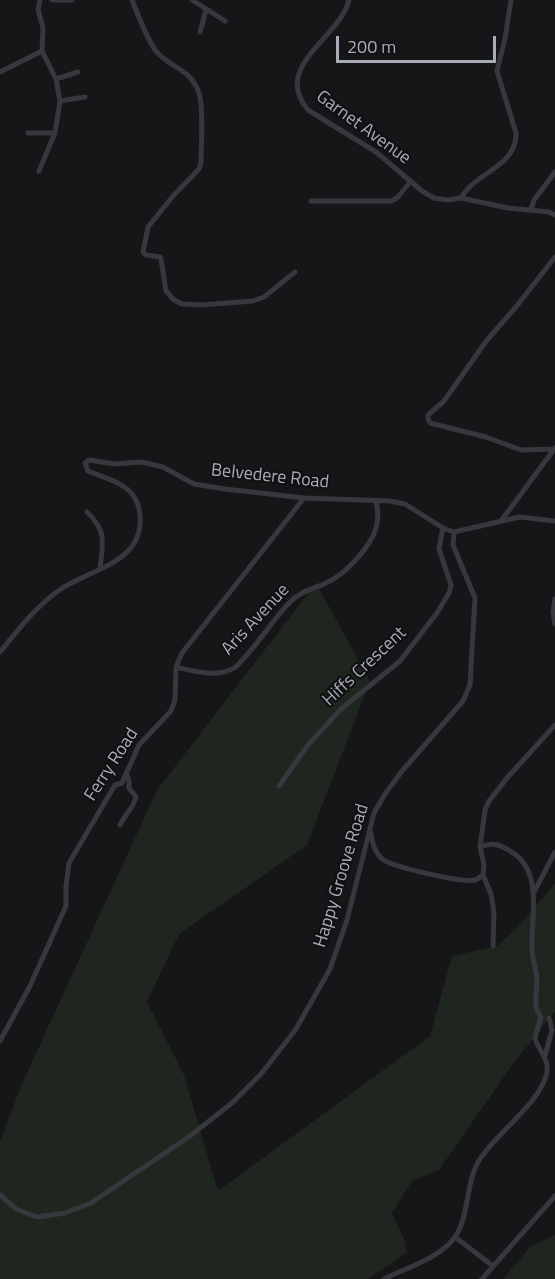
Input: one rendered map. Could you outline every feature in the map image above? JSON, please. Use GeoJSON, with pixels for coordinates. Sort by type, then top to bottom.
{"type":"FeatureCollection","features":[{"type":"Feature","properties":{"kind":"street"},"geometry":{"type":"LineString","coordinates":[[39,171],[55,133],[60,101],[56,79],[42,51],[43,28],[38,9],[40,0]]}},
{"type":"Feature","properties":{"kind":"street"},"geometry":{"type":"LineString","coordinates":[[52,0],[72,0]]}},
{"type":"Feature","properties":{"kind":"street"},"geometry":{"type":"LineString","coordinates":[[132,0],[155,51],[185,71],[200,94],[199,168],[148,227],[143,252],[146,255],[160,257],[166,291],[174,300],[182,304],[201,306],[253,301],[264,297],[295,272]]}},
{"type":"Feature","properties":{"kind":"street"},"geometry":{"type":"LineString","coordinates":[[192,0],[225,21]]}},
{"type":"Feature","properties":{"kind":"street","name":"Garnet Avenue"},"geometry":{"type":"LineString","coordinates":[[350,0],[342,16],[304,63],[296,82],[300,100],[308,110],[376,152],[434,198],[447,201],[461,198],[508,208],[549,212],[555,215]]}},
{"type":"Feature","properties":{"kind":"street"},"geometry":{"type":"LineString","coordinates":[[461,198],[471,184],[509,157],[516,141],[516,133],[497,71],[507,31],[511,0]]}},
{"type":"Feature","properties":{"kind":"street"},"geometry":{"type":"LineString","coordinates":[[200,32],[206,10]]}},
{"type":"Feature","properties":{"kind":"street"},"geometry":{"type":"LineString","coordinates":[[0,62],[3,71],[42,51]]}},
{"type":"Feature","properties":{"kind":"street"},"geometry":{"type":"LineString","coordinates":[[56,79],[78,72]]}},
{"type":"Feature","properties":{"kind":"street"},"geometry":{"type":"LineString","coordinates":[[60,101],[85,98]]}},
{"type":"Feature","properties":{"kind":"street"},"geometry":{"type":"LineString","coordinates":[[28,133],[55,133]]}},
{"type":"Feature","properties":{"kind":"street"},"geometry":{"type":"LineString","coordinates":[[531,210],[534,200],[555,172]]}},
{"type":"Feature","properties":{"kind":"street"},"geometry":{"type":"LineString","coordinates":[[311,201],[391,201],[397,198],[411,181]]}},
{"type":"Feature","properties":{"kind":"street"},"geometry":{"type":"LineString","coordinates":[[555,257],[516,308],[487,340],[450,393],[429,415],[428,419],[430,423],[486,437],[520,450],[555,448]]}},
{"type":"Feature","properties":{"kind":"street"},"geometry":{"type":"LineString","coordinates":[[501,521],[555,448]]}},
{"type":"Feature","properties":{"kind":"street","name":"Belvedere Road"},"geometry":{"type":"LineString","coordinates":[[0,652],[26,621],[61,589],[130,550],[139,531],[138,504],[129,490],[115,480],[88,471],[85,463],[89,460],[114,464],[141,462],[163,467],[194,484],[304,498],[390,501],[405,504],[443,528],[454,532]]}},
{"type":"Feature","properties":{"kind":"street","name":"Ferry Road"},"geometry":{"type":"LineString","coordinates":[[0,1041],[30,986],[66,906],[69,863],[115,785],[122,783],[138,745],[171,711],[175,700],[176,667],[182,653],[304,498]]}},
{"type":"Feature","properties":{"kind":"street","name":"Aris Avenue"},"geometry":{"type":"LineString","coordinates":[[176,667],[215,673],[234,668],[253,649],[293,598],[304,591],[329,582],[348,568],[361,553],[376,531],[379,516],[376,501]]}},
{"type":"Feature","properties":{"kind":"street"},"geometry":{"type":"LineString","coordinates":[[87,512],[97,521],[102,532],[100,568]]}},
{"type":"Feature","properties":{"kind":"street"},"geometry":{"type":"LineString","coordinates":[[454,532],[520,517],[555,521]]}},
{"type":"Feature","properties":{"kind":"street","name":"Hiffs Crescent"},"geometry":{"type":"LineString","coordinates":[[279,786],[308,745],[341,709],[400,661],[437,613],[451,585],[439,549],[443,528]]}},
{"type":"Feature","properties":{"kind":"street","name":"Happy Groove Road"},"geometry":{"type":"LineString","coordinates":[[0,1195],[16,1209],[37,1217],[64,1213],[91,1203],[190,1136],[232,1103],[261,1074],[296,1029],[330,969],[346,920],[374,813],[385,794],[463,701],[470,686],[475,598],[453,545],[454,532]]}},
{"type":"Feature","properties":{"kind":"street"},"geometry":{"type":"LineString","coordinates":[[555,599],[553,612],[555,624]]}},
{"type":"Feature","properties":{"kind":"street"},"geometry":{"type":"LineString","coordinates":[[493,946],[494,912],[491,894],[483,875],[484,865],[480,847],[482,823],[489,801],[555,725]]}},
{"type":"Feature","properties":{"kind":"street"},"geometry":{"type":"LineString","coordinates":[[120,825],[124,816],[133,808],[136,797],[129,788],[126,773]]}},
{"type":"Feature","properties":{"kind":"street"},"geometry":{"type":"LineString","coordinates":[[370,829],[373,846],[381,858],[392,864],[445,877],[474,880],[483,875]]}},
{"type":"Feature","properties":{"kind":"street"},"geometry":{"type":"LineString","coordinates":[[480,847],[490,843],[502,846],[516,854],[528,870],[534,892],[532,949],[537,982],[536,1010],[541,1017]]}},
{"type":"Feature","properties":{"kind":"street"},"geometry":{"type":"LineString","coordinates":[[534,892],[555,852]]}},
{"type":"Feature","properties":{"kind":"street"},"geometry":{"type":"LineString","coordinates":[[384,1279],[429,1258],[455,1237],[476,1166],[488,1147],[520,1115],[547,1074],[545,1056],[552,1030],[552,1017],[541,1017]]}},
{"type":"Feature","properties":{"kind":"street"},"geometry":{"type":"LineString","coordinates":[[541,1017],[535,1038],[545,1056]]}},
{"type":"Feature","properties":{"kind":"street"},"geometry":{"type":"LineString","coordinates":[[482,1279],[555,1196]]}},
{"type":"Feature","properties":{"kind":"street"},"geometry":{"type":"LineString","coordinates":[[455,1237],[493,1266]]}},
{"type":"Feature","properties":{"kind":"shaded area"},"geometry":{"type":"Polygon","coordinates":[[[316,583],[370,681],[307,845],[179,934],[147,1002],[184,1075],[218,1191],[430,1036],[452,956],[497,946],[518,927],[555,883],[555,1011],[513,1064],[439,1170],[412,1181],[392,1213],[404,1239],[407,1253],[368,1279],[0,1279],[0,1142],[21,1086],[157,790],[316,583]]]}},
{"type":"Feature","properties":{"kind":"shaded area"},"geometry":{"type":"Polygon","coordinates":[[[555,1235],[555,1279],[503,1279],[531,1246],[555,1235]]]}}]}
